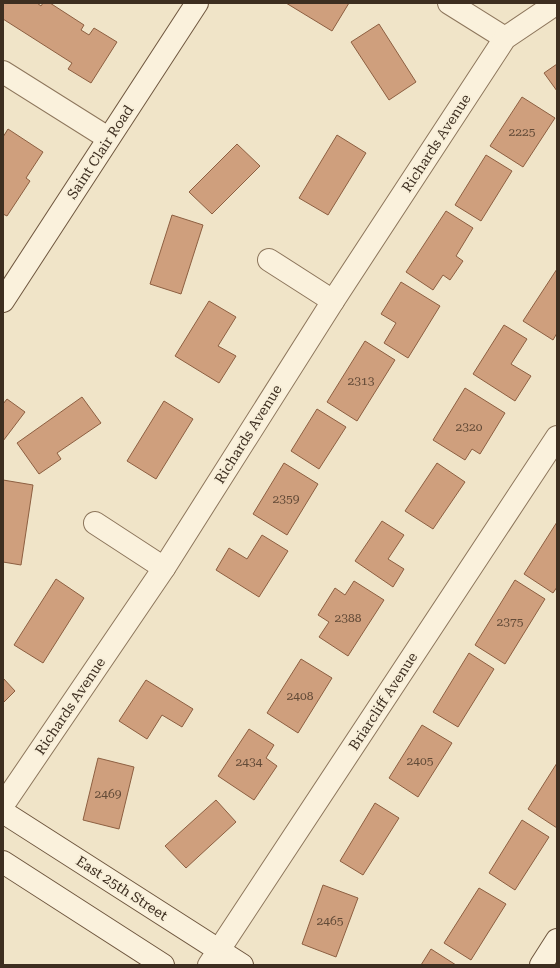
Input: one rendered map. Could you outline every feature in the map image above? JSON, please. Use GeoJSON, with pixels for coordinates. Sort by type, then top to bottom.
{"type":"FeatureCollection","features":[{"type":"Feature","properties":{"kind":"street","name":"Saint Clair Road"},"geometry":{"type":"LineString","coordinates":[[3,301],[197,3]]}},
{"type":"Feature","properties":{"kind":"street"},"geometry":{"type":"LineString","coordinates":[[449,3],[505,38]]}},
{"type":"Feature","properties":{"kind":"street","name":"Richards Avenue"},"geometry":{"type":"LineString","coordinates":[[3,805],[164,568],[333,301],[505,38],[557,3]]}},
{"type":"Feature","properties":{"kind":"street"},"geometry":{"type":"LineString","coordinates":[[3,72],[108,138]]}},
{"type":"Feature","properties":{"kind":"street"},"geometry":{"type":"LineString","coordinates":[[269,260],[333,301]]}},
{"type":"Feature","properties":{"kind":"street","name":"Briarcliff Avenue"},"geometry":{"type":"LineString","coordinates":[[214,957],[557,437]]}},
{"type":"Feature","properties":{"kind":"street"},"geometry":{"type":"LineString","coordinates":[[95,523],[164,568]]}},
{"type":"Feature","properties":{"kind":"street","name":"East 25th Street"},"geometry":{"type":"LineString","coordinates":[[3,812],[214,957],[242,965]]}},
{"type":"Feature","properties":{"kind":"street"},"geometry":{"type":"LineString","coordinates":[[3,862],[163,965]]}},
{"type":"Feature","properties":{"kind":"street"},"geometry":{"type":"LineString","coordinates":[[541,965],[557,940]]}},
{"type":"Feature","properties":{"kind":"building"},"geometry":{"type":"Polygon","coordinates":[[[3,3],[37,3],[41,6],[43,3],[50,3],[84,25],[81,30],[89,35],[94,28],[117,42],[91,83],[68,69],[72,63],[3,19],[3,3]]]}},
{"type":"Feature","properties":{"kind":"building"},"geometry":{"type":"Polygon","coordinates":[[[286,3],[349,3],[332,31],[286,3]]]}},
{"type":"Feature","properties":{"kind":"building"},"geometry":{"type":"Polygon","coordinates":[[[379,24],[416,82],[389,100],[351,42],[379,24]]]}},
{"type":"Feature","properties":{"kind":"building"},"geometry":{"type":"Polygon","coordinates":[[[557,64],[557,91],[544,73],[557,64]]]}},
{"type":"Feature","properties":{"kind":"building"},"geometry":{"type":"Polygon","coordinates":[[[522,97],[555,118],[523,167],[490,146],[522,97]]]}},
{"type":"Feature","properties":{"kind":"building"},"geometry":{"type":"Polygon","coordinates":[[[8,129],[43,152],[26,178],[30,181],[7,216],[3,214],[3,137],[8,129]]]}},
{"type":"Feature","properties":{"kind":"building"},"geometry":{"type":"Polygon","coordinates":[[[337,135],[366,153],[328,215],[299,198],[337,135]]]}},
{"type":"Feature","properties":{"kind":"building"},"geometry":{"type":"Polygon","coordinates":[[[237,144],[260,166],[212,214],[189,192],[237,144]]]}},
{"type":"Feature","properties":{"kind":"building"},"geometry":{"type":"Polygon","coordinates":[[[486,155],[512,171],[481,221],[455,205],[486,155]]]}},
{"type":"Feature","properties":{"kind":"building"},"geometry":{"type":"Polygon","coordinates":[[[446,211],[473,228],[456,256],[463,261],[450,280],[443,275],[433,290],[406,272],[446,211]]]}},
{"type":"Feature","properties":{"kind":"building"},"geometry":{"type":"Polygon","coordinates":[[[172,215],[203,225],[181,294],[150,284],[172,215]]]}},
{"type":"Feature","properties":{"kind":"building"},"geometry":{"type":"Polygon","coordinates":[[[557,269],[557,333],[553,340],[523,321],[557,269]]]}},
{"type":"Feature","properties":{"kind":"building"},"geometry":{"type":"Polygon","coordinates":[[[401,282],[440,306],[408,358],[384,343],[396,323],[381,314],[401,282]]]}},
{"type":"Feature","properties":{"kind":"building"},"geometry":{"type":"Polygon","coordinates":[[[209,301],[236,317],[218,346],[236,356],[219,383],[175,356],[209,301]]]}},
{"type":"Feature","properties":{"kind":"building"},"geometry":{"type":"Polygon","coordinates":[[[504,325],[527,339],[511,364],[531,376],[515,401],[473,374],[504,325]]]}},
{"type":"Feature","properties":{"kind":"building"},"geometry":{"type":"Polygon","coordinates":[[[365,341],[395,360],[357,421],[327,402],[365,341]]]}},
{"type":"Feature","properties":{"kind":"building"},"geometry":{"type":"Polygon","coordinates":[[[465,388],[505,413],[480,454],[472,449],[465,460],[433,440],[465,388]]]}},
{"type":"Feature","properties":{"kind":"building"},"geometry":{"type":"Polygon","coordinates":[[[82,397],[101,423],[57,453],[61,459],[39,474],[17,443],[82,397]]]}},
{"type":"Feature","properties":{"kind":"building"},"geometry":{"type":"Polygon","coordinates":[[[7,399],[25,412],[3,441],[3,404],[7,399]]]}},
{"type":"Feature","properties":{"kind":"building"},"geometry":{"type":"Polygon","coordinates":[[[164,401],[193,419],[156,479],[127,461],[164,401]]]}},
{"type":"Feature","properties":{"kind":"building"},"geometry":{"type":"Polygon","coordinates":[[[317,409],[346,427],[319,469],[291,451],[317,409]]]}},
{"type":"Feature","properties":{"kind":"building"},"geometry":{"type":"Polygon","coordinates":[[[284,463],[318,484],[287,535],[253,514],[284,463]]]}},
{"type":"Feature","properties":{"kind":"building"},"geometry":{"type":"Polygon","coordinates":[[[437,463],[465,482],[433,529],[405,511],[437,463]]]}},
{"type":"Feature","properties":{"kind":"building"},"geometry":{"type":"Polygon","coordinates":[[[3,480],[33,485],[21,565],[3,562],[3,480]]]}},
{"type":"Feature","properties":{"kind":"building"},"geometry":{"type":"Polygon","coordinates":[[[382,521],[404,535],[388,559],[404,569],[393,587],[355,561],[382,521]]]}},
{"type":"Feature","properties":{"kind":"building"},"geometry":{"type":"Polygon","coordinates":[[[557,522],[557,587],[553,593],[524,574],[557,522]]]}},
{"type":"Feature","properties":{"kind":"building"},"geometry":{"type":"Polygon","coordinates":[[[262,535],[288,551],[259,597],[216,570],[229,548],[247,559],[262,535]]]}},
{"type":"Feature","properties":{"kind":"building"},"geometry":{"type":"Polygon","coordinates":[[[56,579],[84,598],[43,663],[14,645],[56,579]]]}},
{"type":"Feature","properties":{"kind":"building"},"geometry":{"type":"Polygon","coordinates":[[[515,580],[545,599],[505,664],[475,645],[515,580]]]}},
{"type":"Feature","properties":{"kind":"building"},"geometry":{"type":"Polygon","coordinates":[[[354,581],[384,600],[348,656],[319,637],[329,622],[318,615],[335,588],[345,595],[354,581]]]}},
{"type":"Feature","properties":{"kind":"building"},"geometry":{"type":"Polygon","coordinates":[[[469,653],[494,669],[458,727],[433,712],[469,653]]]}},
{"type":"Feature","properties":{"kind":"building"},"geometry":{"type":"Polygon","coordinates":[[[301,659],[332,678],[298,733],[267,713],[301,659]]]}},
{"type":"Feature","properties":{"kind":"building"},"geometry":{"type":"Polygon","coordinates":[[[3,678],[15,691],[3,703],[3,678]]]}},
{"type":"Feature","properties":{"kind":"building"},"geometry":{"type":"Polygon","coordinates":[[[146,680],[193,709],[182,727],[162,715],[147,739],[119,721],[146,680]]]}},
{"type":"Feature","properties":{"kind":"building"},"geometry":{"type":"Polygon","coordinates":[[[422,725],[452,743],[418,797],[389,778],[422,725]]]}},
{"type":"Feature","properties":{"kind":"building"},"geometry":{"type":"Polygon","coordinates":[[[249,729],[274,745],[266,758],[277,766],[254,800],[218,776],[249,729]]]}},
{"type":"Feature","properties":{"kind":"building"},"geometry":{"type":"Polygon","coordinates":[[[98,758],[134,767],[119,829],[83,820],[98,758]]]}},
{"type":"Feature","properties":{"kind":"building"},"geometry":{"type":"Polygon","coordinates":[[[557,763],[557,828],[528,809],[557,763]]]}},
{"type":"Feature","properties":{"kind":"building"},"geometry":{"type":"Polygon","coordinates":[[[216,800],[236,822],[186,868],[165,846],[216,800]]]}},
{"type":"Feature","properties":{"kind":"building"},"geometry":{"type":"Polygon","coordinates":[[[375,803],[399,818],[363,875],[340,861],[375,803]]]}},
{"type":"Feature","properties":{"kind":"building"},"geometry":{"type":"Polygon","coordinates":[[[522,820],[549,837],[515,890],[489,873],[522,820]]]}},
{"type":"Feature","properties":{"kind":"building"},"geometry":{"type":"Polygon","coordinates":[[[323,885],[358,898],[336,957],[302,944],[323,885]]]}},
{"type":"Feature","properties":{"kind":"building"},"geometry":{"type":"Polygon","coordinates":[[[479,888],[506,904],[471,960],[444,943],[479,888]]]}},
{"type":"Feature","properties":{"kind":"building"},"geometry":{"type":"Polygon","coordinates":[[[431,949],[456,965],[421,965],[431,949]]]}}]}
